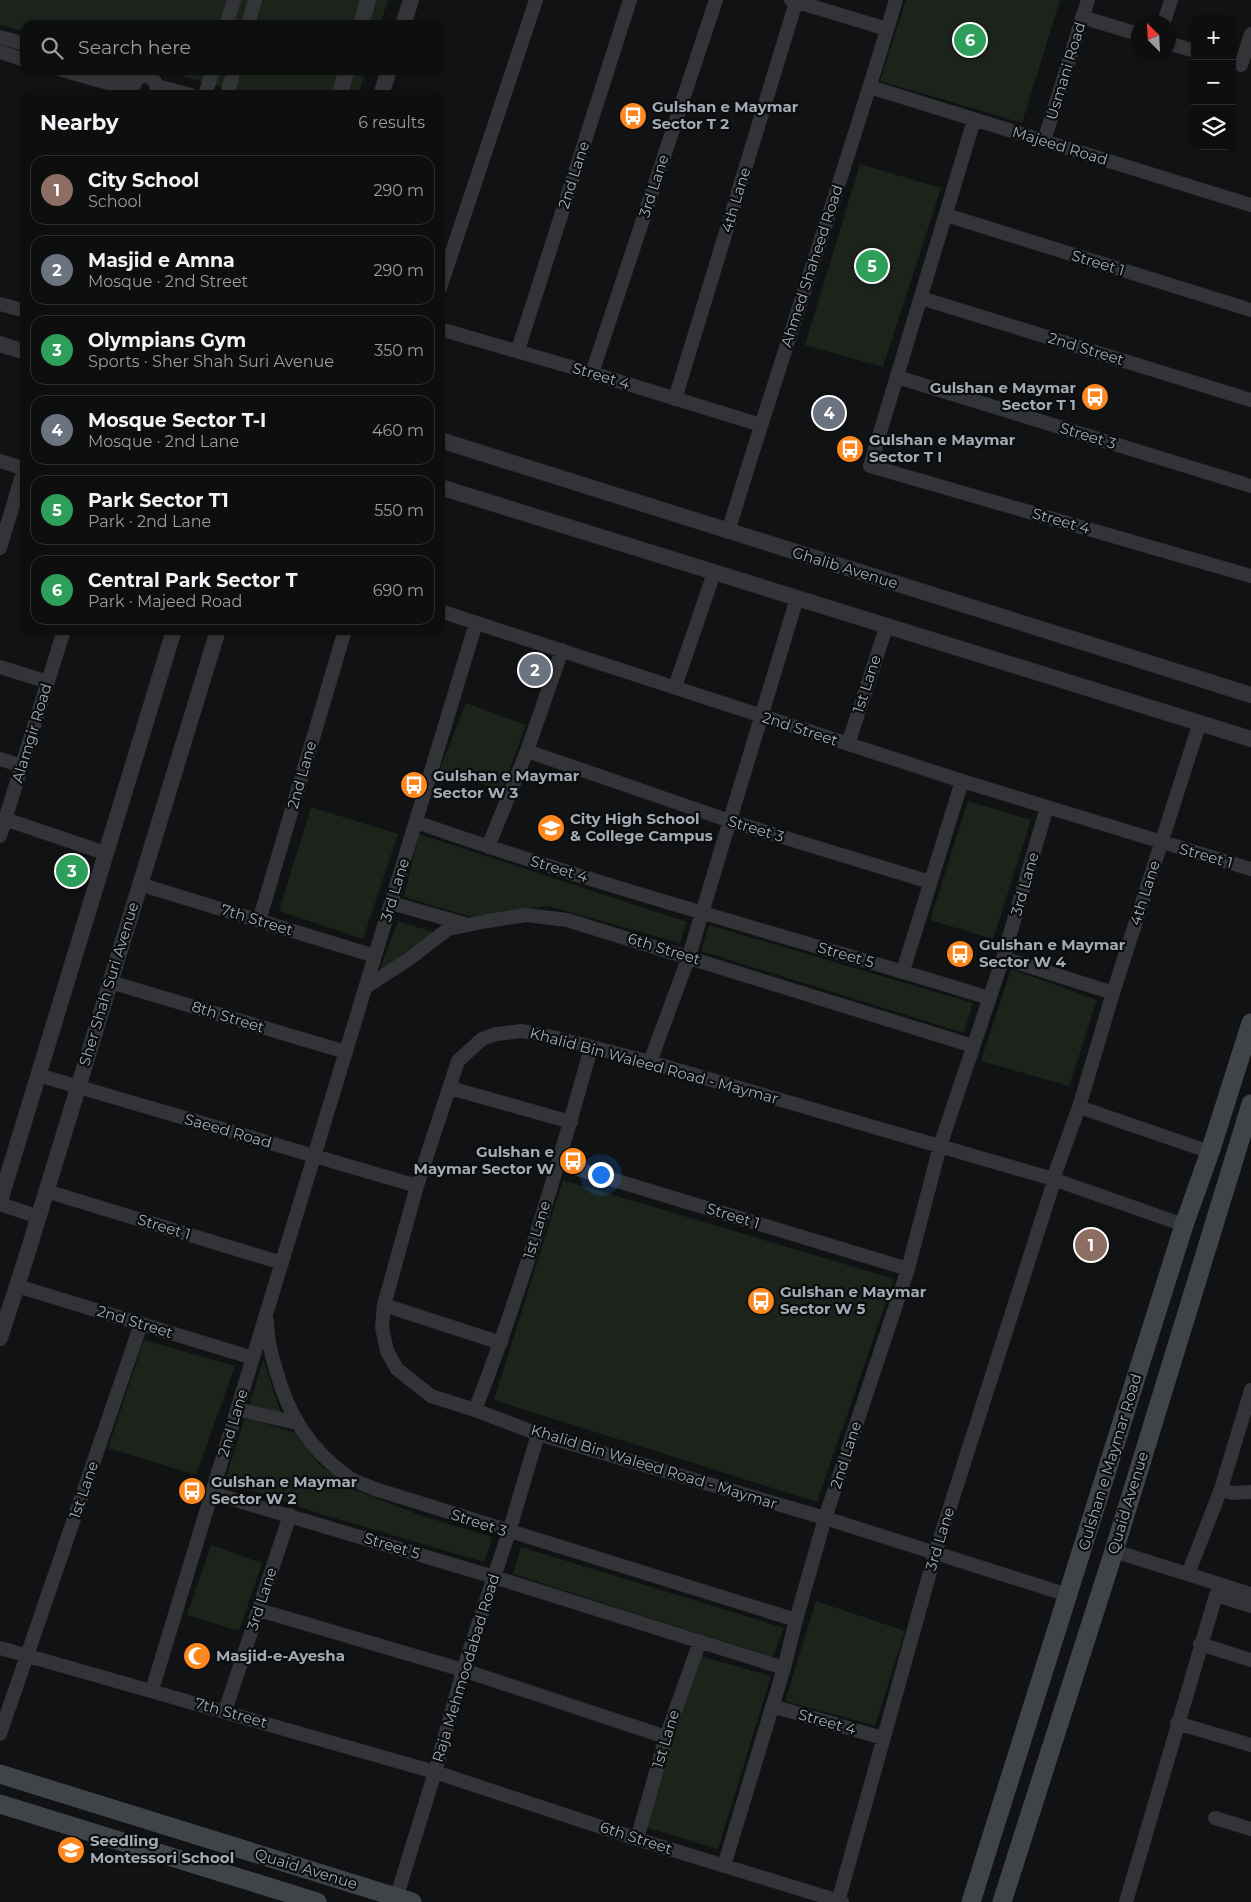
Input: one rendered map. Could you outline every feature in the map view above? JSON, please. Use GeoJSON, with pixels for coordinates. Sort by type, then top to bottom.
{"type":"FeatureCollection","features":[{"type":"Feature","properties":{"kind":"main road","name":"Gulshan e Maymar Road"},"geometry":{"type":"LineString","coordinates":[[971,1902],[1184,1225],[1210,1152],[1251,1023]]}},
{"type":"Feature","properties":{"kind":"main road","name":"Quaid Avenue"},"geometry":{"type":"LineString","coordinates":[[1002,1902],[1114,1551],[1251,1104]]}},
{"type":"Feature","properties":{"kind":"main road","name":"Quaid Avenue"},"geometry":{"type":"LineString","coordinates":[[0,1774],[401,1900]]}},
{"type":"Feature","properties":{"kind":"main road","name":"Quaid Avenue"},"geometry":{"type":"LineString","coordinates":[[0,1804],[317,1902]]}},
{"type":"Feature","properties":{"kind":"street"},"geometry":{"type":"LineString","coordinates":[[228,20],[234,0]]}},
{"type":"Feature","properties":{"kind":"street"},"geometry":{"type":"LineString","coordinates":[[249,20],[255,0]]}},
{"type":"Feature","properties":{"kind":"street"},"geometry":{"type":"LineString","coordinates":[[362,20],[368,0]]}},
{"type":"Feature","properties":{"kind":"street"},"geometry":{"type":"LineString","coordinates":[[405,20],[411,0]]}},
{"type":"Feature","properties":{"kind":"street"},"geometry":{"type":"LineString","coordinates":[[445,273],[536,0]]}},
{"type":"Feature","properties":{"kind":"street","name":"2nd Lane"},"geometry":{"type":"LineString","coordinates":[[518,350],[630,0]]}},
{"type":"Feature","properties":{"kind":"street","name":"3rd Lane"},"geometry":{"type":"LineString","coordinates":[[592,373],[716,0]]}},
{"type":"Feature","properties":{"kind":"street","name":"Ahmed Shaheed Road"},"geometry":{"type":"LineString","coordinates":[[728,532],[896,0]]}},
{"type":"Feature","properties":{"kind":"street","name":"Usmani Road"},"geometry":{"type":"LineString","coordinates":[[1044,141],[1088,0]]}},
{"type":"Feature","properties":{"kind":"street"},"geometry":{"type":"LineString","coordinates":[[1166,15],[1171,0]]}},
{"type":"Feature","properties":{"kind":"street"},"geometry":{"type":"LineString","coordinates":[[794,1],[887,30]]}},
{"type":"Feature","properties":{"kind":"street","name":"4th Lane"},"geometry":{"type":"LineString","coordinates":[[675,399],[794,1]]}},
{"type":"Feature","properties":{"kind":"street"},"geometry":{"type":"LineString","coordinates":[[1082,17],[1131,32]]}},
{"type":"Feature","properties":{"kind":"street"},"geometry":{"type":"LineString","coordinates":[[1242,65],[1251,34]]}},
{"type":"Feature","properties":{"kind":"street"},"geometry":{"type":"LineString","coordinates":[[0,37],[20,43]]}},
{"type":"Feature","properties":{"kind":"street"},"geometry":{"type":"LineString","coordinates":[[1176,45],[1191,50]]}},
{"type":"Feature","properties":{"kind":"street"},"geometry":{"type":"LineString","coordinates":[[0,52],[20,58]]}},
{"type":"Feature","properties":{"kind":"street"},"geometry":{"type":"LineString","coordinates":[[79,75],[132,90]]}},
{"type":"Feature","properties":{"kind":"street"},"geometry":{"type":"LineString","coordinates":[[117,75],[134,90]]}},
{"type":"Feature","properties":{"kind":"street"},"geometry":{"type":"LineString","coordinates":[[136,90],[143,75],[150,76],[155,80],[156,90]]}},
{"type":"Feature","properties":{"kind":"street"},"geometry":{"type":"LineString","coordinates":[[207,90],[211,75]]}},
{"type":"Feature","properties":{"kind":"street"},"geometry":{"type":"LineString","coordinates":[[228,90],[233,75]]}},
{"type":"Feature","properties":{"kind":"street"},"geometry":{"type":"LineString","coordinates":[[341,90],[345,75]]}},
{"type":"Feature","properties":{"kind":"street"},"geometry":{"type":"LineString","coordinates":[[383,90],[388,75]]}},
{"type":"Feature","properties":{"kind":"street","name":"Majeed Road"},"geometry":{"type":"LineString","coordinates":[[870,87],[1251,205]]}},
{"type":"Feature","properties":{"kind":"street"},"geometry":{"type":"LineString","coordinates":[[897,377],[974,120]]}},
{"type":"Feature","properties":{"kind":"street","name":"Street 1"},"geometry":{"type":"LineString","coordinates":[[946,215],[1251,310]]}},
{"type":"Feature","properties":{"kind":"street","name":"2nd Street"},"geometry":{"type":"LineString","coordinates":[[921,298],[1251,400]]}},
{"type":"Feature","properties":{"kind":"street"},"geometry":{"type":"LineString","coordinates":[[0,304],[20,310]]}},
{"type":"Feature","properties":{"kind":"street","name":"Street 4"},"geometry":{"type":"LineString","coordinates":[[445,329],[761,425]]}},
{"type":"Feature","properties":{"kind":"street"},"geometry":{"type":"LineString","coordinates":[[0,344],[20,350]]}},
{"type":"Feature","properties":{"kind":"street","name":"Street 4"},"geometry":{"type":"LineString","coordinates":[[897,377],[870,466],[1251,576]]}},
{"type":"Feature","properties":{"kind":"street","name":"Street 3"},"geometry":{"type":"LineString","coordinates":[[897,377],[1251,486]]}},
{"type":"Feature","properties":{"kind":"street","name":"Ghalib Avenue"},"geometry":{"type":"LineString","coordinates":[[445,442],[1251,695]]}},
{"type":"Feature","properties":{"kind":"street"},"geometry":{"type":"LineString","coordinates":[[0,461],[20,468]]}},
{"type":"Feature","properties":{"kind":"street"},"geometry":{"type":"LineString","coordinates":[[0,548],[20,482]]}},
{"type":"Feature","properties":{"kind":"street"},"geometry":{"type":"LineString","coordinates":[[445,489],[1251,739]]}},
{"type":"Feature","properties":{"kind":"street"},"geometry":{"type":"LineString","coordinates":[[675,687],[714,573]]}},
{"type":"Feature","properties":{"kind":"street"},"geometry":{"type":"LineString","coordinates":[[650,1062],[689,956],[797,598]]}},
{"type":"Feature","properties":{"kind":"street","name":"2nd Street"},"geometry":{"type":"LineString","coordinates":[[445,613],[962,781],[1161,843]]}},
{"type":"Feature","properties":{"kind":"street","name":"3rd Lane"},"geometry":{"type":"LineString","coordinates":[[314,1156],[476,623]]}},
{"type":"Feature","properties":{"kind":"street","name":"1st Lane"},"geometry":{"type":"LineString","coordinates":[[848,744],[886,625]]}},
{"type":"Feature","properties":{"kind":"street","name":"Alamgir Road"},"geometry":{"type":"LineString","coordinates":[[0,836],[62,635]]}},
{"type":"Feature","properties":{"kind":"street"},"geometry":{"type":"LineString","coordinates":[[38,1217],[0,1203],[172,635]]}},
{"type":"Feature","properties":{"kind":"street","name":"Sher Shah Suri Avenue"},"geometry":{"type":"LineString","coordinates":[[0,1338],[216,635]]}},
{"type":"Feature","properties":{"kind":"street","name":"2nd Lane"},"geometry":{"type":"LineString","coordinates":[[259,921],[344,635]]}},
{"type":"Feature","properties":{"kind":"street"},"geometry":{"type":"LineString","coordinates":[[488,847],[527,752],[562,650]]}},
{"type":"Feature","properties":{"kind":"street"},"geometry":{"type":"LineString","coordinates":[[0,667],[48,682]]}},
{"type":"Feature","properties":{"kind":"street","name":"4th Lane"},"geometry":{"type":"LineString","coordinates":[[1053,1180],[1079,1108],[1113,993],[1200,722]]}},
{"type":"Feature","properties":{"kind":"street","name":"Street 3"},"geometry":{"type":"LineString","coordinates":[[527,752],[730,821],[930,882]]}},
{"type":"Feature","properties":{"kind":"street"},"geometry":{"type":"LineString","coordinates":[[0,759],[22,766]]}},
{"type":"Feature","properties":{"kind":"street"},"geometry":{"type":"LineString","coordinates":[[903,971],[962,781]]}},
{"type":"Feature","properties":{"kind":"street","name":"3rd Lane"},"geometry":{"type":"LineString","coordinates":[[973,1046],[1003,958],[1047,807]]}},
{"type":"Feature","properties":{"kind":"street"},"geometry":{"type":"LineString","coordinates":[[5,819],[105,853]]}},
{"type":"Feature","properties":{"kind":"street","name":"Street 4"},"geometry":{"type":"LineString","coordinates":[[416,822],[488,847],[702,914]]}},
{"type":"Feature","properties":{"kind":"street","name":"Street 1"},"geometry":{"type":"LineString","coordinates":[[1161,843],[1251,869]]}},
{"type":"Feature","properties":{"kind":"street","name":"7th Street"},"geometry":{"type":"LineString","coordinates":[[139,884],[375,956]]}},
{"type":"Feature","properties":{"kind":"street"},"geometry":{"type":"LineString","coordinates":[[391,903],[468,925]]}},
{"type":"Feature","properties":{"kind":"street","name":"Street 5"},"geometry":{"type":"LineString","coordinates":[[702,914],[903,971],[989,998]]}},
{"type":"Feature","properties":{"kind":"street","name":"6th Street"},"geometry":{"type":"LineString","coordinates":[[366,988],[409,959],[448,929],[526,916],[568,920],[689,956],[973,1046]]}},
{"type":"Feature","properties":{"kind":"street"},"geometry":{"type":"LineString","coordinates":[[1003,958],[1113,993]]}},
{"type":"Feature","properties":{"kind":"street","name":"8th Street"},"geometry":{"type":"LineString","coordinates":[[110,982],[346,1052]]}},
{"type":"Feature","properties":{"kind":"street","name":"Khalid Bin Waleed Road - Maymar"},"geometry":{"type":"LineString","coordinates":[[1068,1595],[825,1518],[538,1434],[475,1410],[431,1396],[396,1369],[387,1351],[382,1328],[384,1305],[417,1186],[458,1061],[482,1040],[496,1034],[522,1031],[650,1062],[940,1146],[1053,1180],[1184,1225]]}},
{"type":"Feature","properties":{"kind":"street","name":"2nd Lane"},"geometry":{"type":"LineString","coordinates":[[724,1866],[784,1668],[825,1518],[908,1269],[940,1146],[973,1046]]}},
{"type":"Feature","properties":{"kind":"street","name":"1st Lane"},"geometry":{"type":"LineString","coordinates":[[475,1410],[501,1343],[571,1122],[591,1048]]}},
{"type":"Feature","properties":{"kind":"street","name":"Saeed Road"},"geometry":{"type":"LineString","coordinates":[[38,1075],[417,1186]]}},
{"type":"Feature","properties":{"kind":"street"},"geometry":{"type":"LineString","coordinates":[[450,1088],[571,1122]]}},
{"type":"Feature","properties":{"kind":"street"},"geometry":{"type":"LineString","coordinates":[[1079,1108],[1210,1152]]}},
{"type":"Feature","properties":{"kind":"street","name":"2nd Lane"},"geometry":{"type":"LineString","coordinates":[[152,1690],[314,1156]]}},
{"type":"Feature","properties":{"kind":"street","name":"Street 1"},"geometry":{"type":"LineString","coordinates":[[558,1163],[908,1269]]}},
{"type":"Feature","properties":{"kind":"street","name":"3rd Lane"},"geometry":{"type":"LineString","coordinates":[[839,1902],[935,1554],[1053,1180]]}},
{"type":"Feature","properties":{"kind":"street","name":"Street 1"},"geometry":{"type":"LineString","coordinates":[[46,1191],[282,1263]]}},
{"type":"Feature","properties":{"kind":"street","name":"2nd Street"},"geometry":{"type":"LineString","coordinates":[[17,1286],[253,1358]]}},
{"type":"Feature","properties":{"kind":"street"},"geometry":{"type":"LineString","coordinates":[[384,1305],[501,1343]]}},
{"type":"Feature","properties":{"kind":"street","name":"Street 3"},"geometry":{"type":"LineString","coordinates":[[267,1310],[267,1330],[273,1360],[283,1395],[297,1424],[325,1456],[348,1476],[375,1489],[796,1620]]}},
{"type":"Feature","properties":{"kind":"street","name":"1st Lane"},"geometry":{"type":"LineString","coordinates":[[27,1655],[141,1324]]}},
{"type":"Feature","properties":{"kind":"street"},"geometry":{"type":"LineString","coordinates":[[1188,1574],[1221,1489],[1251,1390]]}},
{"type":"Feature","properties":{"kind":"street"},"geometry":{"type":"LineString","coordinates":[[237,1409],[297,1424]]}},
{"type":"Feature","properties":{"kind":"street","name":"Raja Mehmoodabad Road"},"geometry":{"type":"LineString","coordinates":[[401,1900],[463,1670],[509,1532],[538,1434]]}},
{"type":"Feature","properties":{"kind":"street"},"geometry":{"type":"LineString","coordinates":[[1221,1489],[1232,1493],[1251,1492]]}},
{"type":"Feature","properties":{"kind":"street","name":"Street 5"},"geometry":{"type":"LineString","coordinates":[[212,1493],[494,1577]]}},
{"type":"Feature","properties":{"kind":"street","name":"3rd Lane"},"geometry":{"type":"LineString","coordinates":[[225,1712],[290,1515]]}},
{"type":"Feature","properties":{"kind":"street"},"geometry":{"type":"LineString","coordinates":[[1114,1551],[1250,1594]]}},
{"type":"Feature","properties":{"kind":"street"},"geometry":{"type":"LineString","coordinates":[[494,1577],[784,1668]]}},
{"type":"Feature","properties":{"kind":"street"},"geometry":{"type":"LineString","coordinates":[[1126,1902],[1200,1644],[1216,1595],[1250,1594]]}},
{"type":"Feature","properties":{"kind":"street"},"geometry":{"type":"LineString","coordinates":[[259,1610],[463,1670],[666,1737]]}},
{"type":"Feature","properties":{"kind":"street","name":"1st Lane"},"geometry":{"type":"LineString","coordinates":[[637,1839],[666,1737],[700,1641]]}},
{"type":"Feature","properties":{"kind":"street"},"geometry":{"type":"LineString","coordinates":[[1200,1644],[1251,1660]]}},
{"type":"Feature","properties":{"kind":"street"},"geometry":{"type":"LineString","coordinates":[[0,1648],[27,1655],[0,1734]]}},
{"type":"Feature","properties":{"kind":"street","name":"7th Street"},"geometry":{"type":"LineString","coordinates":[[27,1655],[434,1772]]}},
{"type":"Feature","properties":{"kind":"street","name":"Street 4"},"geometry":{"type":"LineString","coordinates":[[772,1706],[883,1738]]}},
{"type":"Feature","properties":{"kind":"street"},"geometry":{"type":"LineString","coordinates":[[1178,1723],[1251,1745]]}},
{"type":"Feature","properties":{"kind":"street","name":"6th Street"},"geometry":{"type":"LineString","coordinates":[[434,1772],[637,1839],[839,1902]]}},
{"type":"Feature","properties":{"kind":"street"},"geometry":{"type":"LineString","coordinates":[[1215,1818],[1251,1829]]}},
{"type":"Feature","properties":{"kind":"shaded area"},"geometry":{"type":"Polygon","coordinates":[[[0,0],[388,0],[382,20],[20,20],[20,31],[0,25],[0,0]]]}},
{"type":"Feature","properties":{"kind":"shaded area"},"geometry":{"type":"Polygon","coordinates":[[[906,0],[1060,0],[1022,123],[880,81],[906,0]]]}},
{"type":"Feature","properties":{"kind":"shaded area"},"geometry":{"type":"Polygon","coordinates":[[[178,75],[364,75],[360,90],[232,90],[178,75]]]}},
{"type":"Feature","properties":{"kind":"shaded area"},"geometry":{"type":"Polygon","coordinates":[[[860,164],[941,188],[883,367],[805,345],[860,164]]]}},
{"type":"Feature","properties":{"kind":"shaded area"},"geometry":{"type":"Polygon","coordinates":[[[466,703],[526,725],[502,790],[439,771],[466,703]]]}},
{"type":"Feature","properties":{"kind":"shaded area"},"geometry":{"type":"Polygon","coordinates":[[[968,801],[1031,820],[993,939],[930,920],[968,801]]]}},
{"type":"Feature","properties":{"kind":"shaded area"},"geometry":{"type":"Polygon","coordinates":[[[311,807],[398,834],[363,939],[279,911],[311,807]]]}},
{"type":"Feature","properties":{"kind":"shaded area"},"geometry":{"type":"Polygon","coordinates":[[[419,834],[687,922],[680,943],[548,906],[471,917],[404,897],[419,834]]]}},
{"type":"Feature","properties":{"kind":"shaded area"},"geometry":{"type":"Polygon","coordinates":[[[398,921],[433,932],[379,972],[398,921]]]}},
{"type":"Feature","properties":{"kind":"shaded area"},"geometry":{"type":"Polygon","coordinates":[[[709,925],[973,1003],[964,1033],[701,951],[709,925]]]}},
{"type":"Feature","properties":{"kind":"shaded area"},"geometry":{"type":"Polygon","coordinates":[[[1011,969],[1097,1000],[1069,1086],[981,1061],[1011,969]]]}},
{"type":"Feature","properties":{"kind":"shaded area"},"geometry":{"type":"Polygon","coordinates":[[[563,1180],[894,1279],[817,1502],[494,1400],[563,1180]]]}},
{"type":"Feature","properties":{"kind":"shaded area"},"geometry":{"type":"Polygon","coordinates":[[[144,1340],[235,1366],[196,1475],[108,1448],[144,1340]]]}},
{"type":"Feature","properties":{"kind":"shaded area"},"geometry":{"type":"Polygon","coordinates":[[[263,1359],[281,1413],[250,1404],[263,1359]]]}},
{"type":"Feature","properties":{"kind":"shaded area"},"geometry":{"type":"Polygon","coordinates":[[[245,1417],[295,1433],[320,1465],[353,1489],[422,1516],[493,1537],[484,1562],[324,1515],[225,1481],[245,1417]]]}},
{"type":"Feature","properties":{"kind":"shaded area"},"geometry":{"type":"Polygon","coordinates":[[[211,1545],[262,1563],[239,1631],[187,1615],[211,1545]]]}},
{"type":"Feature","properties":{"kind":"shaded area"},"geometry":{"type":"Polygon","coordinates":[[[521,1547],[784,1628],[773,1657],[513,1574],[521,1547]]]}},
{"type":"Feature","properties":{"kind":"shaded area"},"geometry":{"type":"Polygon","coordinates":[[[816,1601],[905,1631],[875,1726],[785,1701],[816,1601]]]}},
{"type":"Feature","properties":{"kind":"shaded area"},"geometry":{"type":"Polygon","coordinates":[[[700,1656],[771,1676],[718,1849],[641,1826],[700,1656]]]}},
{"type":"Feature","properties":{"kind":"place","name":"Central Park Sector T"},"geometry":{"type":"Point","coordinates":[970,40]}},
{"type":"Feature","properties":{"kind":"place","name":"Gulshan e Maymar Sector T 2"},"geometry":{"type":"Point","coordinates":[633,116]}},
{"type":"Feature","properties":{"kind":"place","name":"Park Sector T1"},"geometry":{"type":"Point","coordinates":[872,266]}},
{"type":"Feature","properties":{"kind":"place","name":"Gulshan e Maymar Sector T 1"},"geometry":{"type":"Point","coordinates":[1095,397]}},
{"type":"Feature","properties":{"kind":"place","name":"Mosque Sector T-I"},"geometry":{"type":"Point","coordinates":[829,413]}},
{"type":"Feature","properties":{"kind":"place","name":"Gulshan e Maymar Sector T I"},"geometry":{"type":"Point","coordinates":[850,449]}},
{"type":"Feature","properties":{"kind":"place","name":"Masjid e Amna"},"geometry":{"type":"Point","coordinates":[535,670]}},
{"type":"Feature","properties":{"kind":"place","name":"Gulshan e Maymar Sector W 3"},"geometry":{"type":"Point","coordinates":[414,785]}},
{"type":"Feature","properties":{"kind":"place","name":"City High School & College Campus"},"geometry":{"type":"Point","coordinates":[551,828]}},
{"type":"Feature","properties":{"kind":"place","name":"Olympians Gym"},"geometry":{"type":"Point","coordinates":[72,871]}},
{"type":"Feature","properties":{"kind":"place","name":"Gulshan e Maymar Sector W 4"},"geometry":{"type":"Point","coordinates":[960,954]}},
{"type":"Feature","properties":{"kind":"place","name":"Gulshan e Maymar Sector W"},"geometry":{"type":"Point","coordinates":[573,1161]}},
{"type":"Feature","properties":{"kind":"place","name":"City School"},"geometry":{"type":"Point","coordinates":[1091,1245]}},
{"type":"Feature","properties":{"kind":"place","name":"Gulshan e Maymar Sector W 5"},"geometry":{"type":"Point","coordinates":[761,1301]}},
{"type":"Feature","properties":{"kind":"place","name":"Gulshan e Maymar Sector W 2"},"geometry":{"type":"Point","coordinates":[192,1491]}},
{"type":"Feature","properties":{"kind":"place","name":"Masjid-e-Ayesha"},"geometry":{"type":"Point","coordinates":[197,1656]}},
{"type":"Feature","properties":{"kind":"place","name":"Seedling Montessori School"},"geometry":{"type":"Point","coordinates":[71,1850]}}]}
